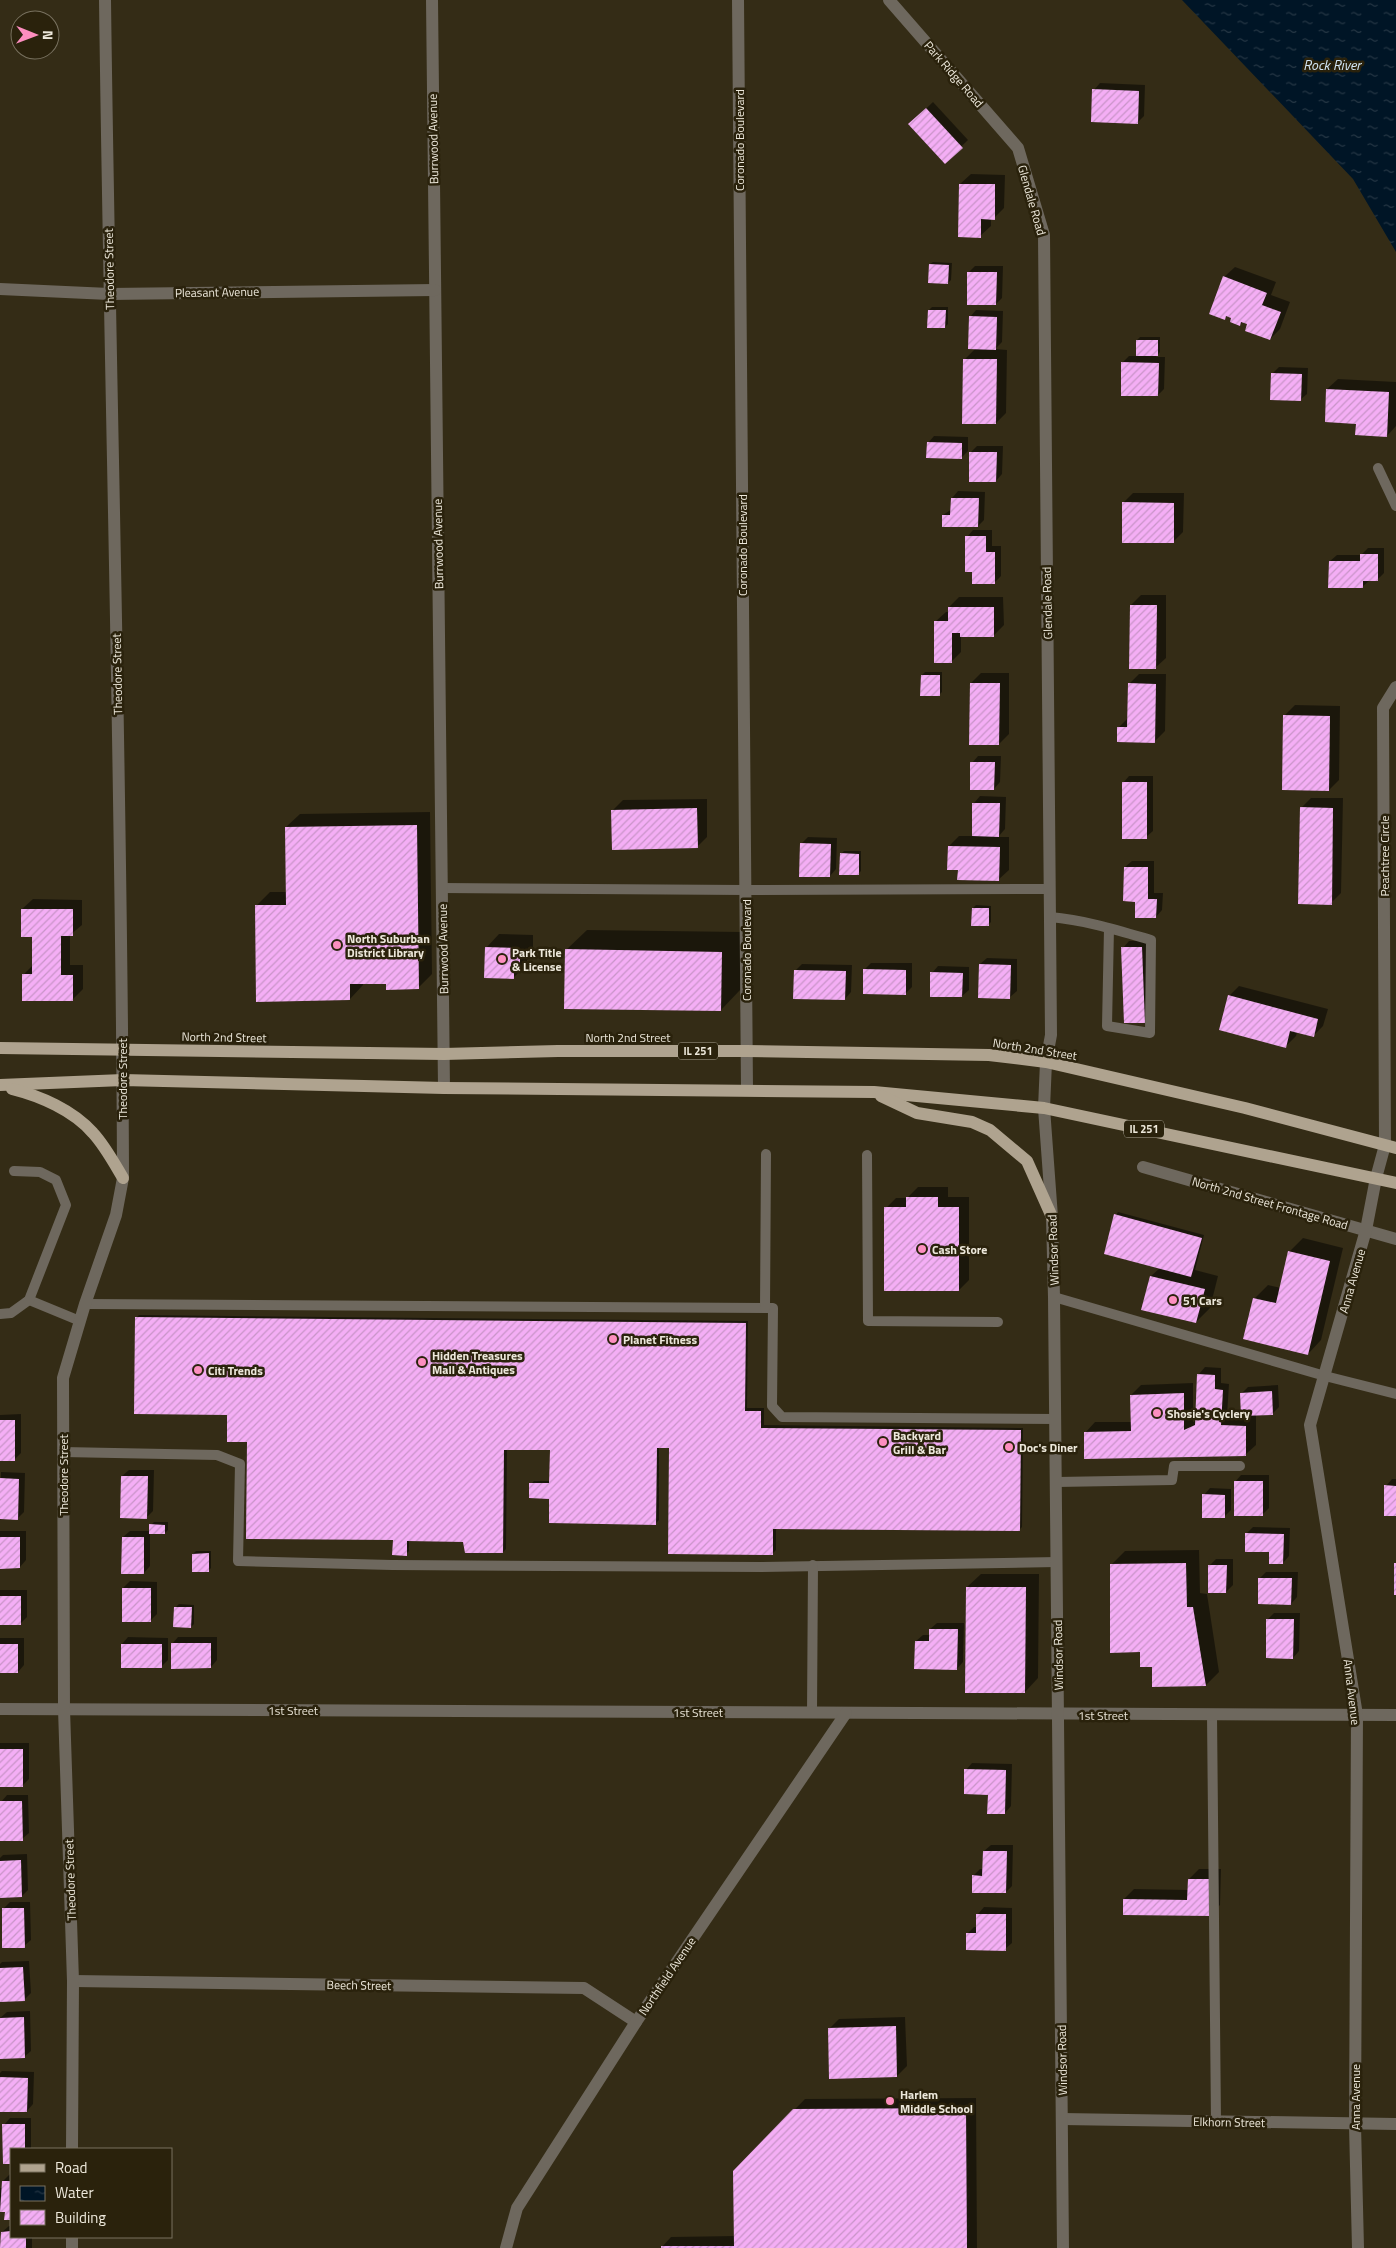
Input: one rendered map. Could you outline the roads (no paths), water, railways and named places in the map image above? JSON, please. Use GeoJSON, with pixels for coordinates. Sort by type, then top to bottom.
{"type":"FeatureCollection","features":[{"type":"Feature","properties":{"kind":"main road","name":"North 2nd Street"},"geometry":{"type":"LineString","coordinates":[[0,1048],[444,1054],[558,1051],[746,1051],[989,1055],[1046,1062],[1245,1108],[1391,1146]]}},
{"type":"Feature","properties":{"kind":"main road","name":"IL 251"},"geometry":{"type":"LineString","coordinates":[[0,1086],[123,1080],[444,1088],[874,1092],[1044,1108],[1376,1178],[1396,1184]]}},
{"type":"Feature","properties":{"kind":"main road"},"geometry":{"type":"LineString","coordinates":[[0,1086],[35,1095],[52,1102],[92,1131],[123,1178]]}},
{"type":"Feature","properties":{"kind":"main road"},"geometry":{"type":"LineString","coordinates":[[874,1092],[917,1113],[972,1122],[990,1130],[1027,1161],[1052,1217]]}},
{"type":"Feature","properties":{"kind":"street","name":"Theodore Street"},"geometry":{"type":"LineString","coordinates":[[72,2148],[73,1981],[64,1709],[63,1378],[85,1304],[116,1215],[123,1178],[122,912],[109,294],[106,0]]}},
{"type":"Feature","properties":{"kind":"street","name":"Burrwood Avenue"},"geometry":{"type":"LineString","coordinates":[[432,0],[444,1088]]}},
{"type":"Feature","properties":{"kind":"street","name":"Coronado Boulevard"},"geometry":{"type":"LineString","coordinates":[[738,0],[747,1090]]}},
{"type":"Feature","properties":{"kind":"street","name":"Park Ridge Road"},"geometry":{"type":"LineString","coordinates":[[890,0],[1018,148]]}},
{"type":"Feature","properties":{"kind":"street","name":"Glendale Road"},"geometry":{"type":"LineString","coordinates":[[1018,148],[1044,235],[1051,1035],[1046,1062]]}},
{"type":"Feature","properties":{"kind":"street","name":"Pleasant Avenue"},"geometry":{"type":"LineString","coordinates":[[0,289],[109,294],[435,290]]}},
{"type":"Feature","properties":{"kind":"street","name":"Peachtree Circle"},"geometry":{"type":"LineString","coordinates":[[1376,1178],[1391,1146],[1384,708],[1396,687]]}},
{"type":"Feature","properties":{"kind":"street","name":"Windsor Road"},"geometry":{"type":"LineString","coordinates":[[1046,1062],[1044,1108],[1052,1217],[1056,1419],[1063,2248]]}},
{"type":"Feature","properties":{"kind":"street","name":"North 2nd Street Frontage Road"},"geometry":{"type":"LineString","coordinates":[[1143,1167],[1396,1239]]}},
{"type":"Feature","properties":{"kind":"street","name":"Anna Avenue"},"geometry":{"type":"LineString","coordinates":[[1358,2248],[1355,2125],[1357,1715],[1310,1424],[1366,1230],[1376,1178]]}},
{"type":"Feature","properties":{"kind":"street","name":"1st Street"},"geometry":{"type":"LineString","coordinates":[[0,1708],[1059,1715],[1396,1715]]}},
{"type":"Feature","properties":{"kind":"street","name":"Northfield Avenue"},"geometry":{"type":"LineString","coordinates":[[506,2248],[517,2208],[636,2022],[846,1713]]}},
{"type":"Feature","properties":{"kind":"street","name":"Beech Street"},"geometry":{"type":"LineString","coordinates":[[73,1981],[584,1988],[636,2022]]}},
{"type":"Feature","properties":{"kind":"street","name":"Elkhorn Street"},"geometry":{"type":"LineString","coordinates":[[1062,2119],[1355,2125],[1396,2124]]}},
{"type":"Feature","properties":{"kind":"lane"},"geometry":{"type":"LineString","coordinates":[[1378,468],[1396,506]]}},
{"type":"Feature","properties":{"kind":"lane"},"geometry":{"type":"LineString","coordinates":[[442,888],[745,890],[1050,888]]}},
{"type":"Feature","properties":{"kind":"lane"},"geometry":{"type":"LineString","coordinates":[[1050,917],[1080,920],[1109,928],[1151,940],[1150,1033],[1107,1026],[1109,928]]}},
{"type":"Feature","properties":{"kind":"lane"},"geometry":{"type":"LineString","coordinates":[[765,1308],[766,1154]]}},
{"type":"Feature","properties":{"kind":"lane"},"geometry":{"type":"LineString","coordinates":[[868,1155],[868,1321],[998,1322]]}},
{"type":"Feature","properties":{"kind":"lane"},"geometry":{"type":"LineString","coordinates":[[0,1314],[11,1313],[29,1300],[66,1205],[56,1180],[40,1172],[14,1171]]}},
{"type":"Feature","properties":{"kind":"lane"},"geometry":{"type":"LineString","coordinates":[[1054,1297],[1325,1376],[1396,1394]]}},
{"type":"Feature","properties":{"kind":"lane"},"geometry":{"type":"LineString","coordinates":[[29,1300],[80,1321]]}},
{"type":"Feature","properties":{"kind":"lane"},"geometry":{"type":"LineString","coordinates":[[85,1304],[773,1308],[772,1406],[782,1417],[1056,1419]]}},
{"type":"Feature","properties":{"kind":"lane"},"geometry":{"type":"LineString","coordinates":[[63,1452],[217,1455],[240,1464],[238,1561],[392,1565],[813,1565],[1057,1562]]}},
{"type":"Feature","properties":{"kind":"lane"},"geometry":{"type":"LineString","coordinates":[[1056,1482],[1172,1480],[1174,1466],[1240,1466]]}},
{"type":"Feature","properties":{"kind":"lane"},"geometry":{"type":"LineString","coordinates":[[812,1712],[813,1565]]}},
{"type":"Feature","properties":{"kind":"lane"},"geometry":{"type":"LineString","coordinates":[[1212,1715],[1216,2122]]}},
{"type":"Feature","properties":{"kind":"water","name":"Rock River"},"geometry":{"type":"Polygon","coordinates":[[[1182,0],[1396,0],[1396,252],[1353,179],[1182,0]]]}},
{"type":"Feature","properties":{"kind":"place","name":"North Suburban District Library"},"geometry":{"type":"Point","coordinates":[337,945]}},
{"type":"Feature","properties":{"kind":"place","name":"Park Title & License"},"geometry":{"type":"Point","coordinates":[502,959]}},
{"type":"Feature","properties":{"kind":"place","name":"Cash Store"},"geometry":{"type":"Point","coordinates":[922,1249]}},
{"type":"Feature","properties":{"kind":"place","name":"51 Cars"},"geometry":{"type":"Point","coordinates":[1173,1300]}},
{"type":"Feature","properties":{"kind":"place","name":"Planet Fitness"},"geometry":{"type":"Point","coordinates":[613,1339]}},
{"type":"Feature","properties":{"kind":"place","name":"Hidden Treasures Mall & Antiques"},"geometry":{"type":"Point","coordinates":[422,1362]}},
{"type":"Feature","properties":{"kind":"place","name":"Citi Trends"},"geometry":{"type":"Point","coordinates":[198,1370]}},
{"type":"Feature","properties":{"kind":"place","name":"Shosie's Cyclery"},"geometry":{"type":"Point","coordinates":[1157,1413]}},
{"type":"Feature","properties":{"kind":"place","name":"Backyard Grill & Bar"},"geometry":{"type":"Point","coordinates":[883,1442]}},
{"type":"Feature","properties":{"kind":"place","name":"Doc's Diner"},"geometry":{"type":"Point","coordinates":[1009,1447]}},
{"type":"Feature","properties":{"kind":"place","name":"Harlem Middle School"},"geometry":{"type":"Point","coordinates":[890,2101]}}]}
